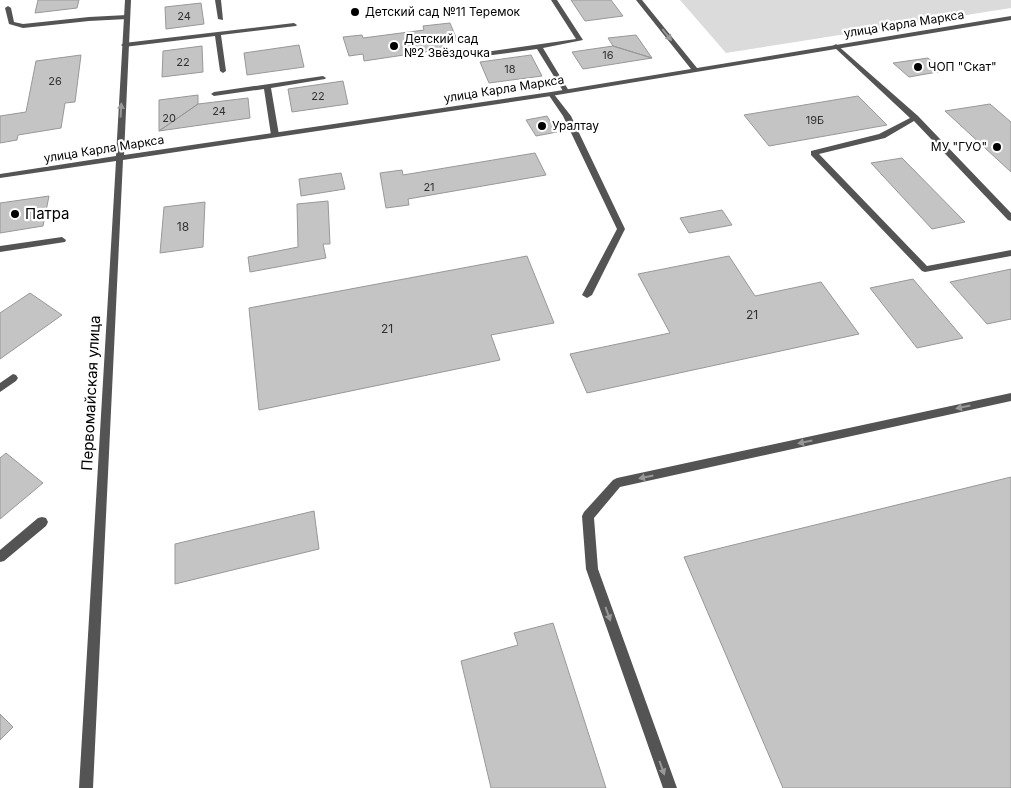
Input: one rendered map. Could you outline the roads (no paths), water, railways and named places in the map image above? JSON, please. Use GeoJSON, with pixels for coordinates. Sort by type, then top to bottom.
{"type":"FeatureCollection","features":[{"type":"Feature","properties":{"kind":"street","name":"Первомайская улица"},"geometry":{"type":"LineString","coordinates":[[86,788],[124,45],[128,0]]}},
{"type":"Feature","properties":{"kind":"street"},"geometry":{"type":"LineString","coordinates":[[218,0],[221,19]]}},
{"type":"Feature","properties":{"kind":"street"},"geometry":{"type":"LineString","coordinates":[[485,54],[580,40],[554,0]]}},
{"type":"Feature","properties":{"kind":"street"},"geometry":{"type":"LineString","coordinates":[[639,0],[695,70]]}},
{"type":"Feature","properties":{"kind":"street"},"geometry":{"type":"LineString","coordinates":[[8,8],[11,23],[24,26],[127,17]]}},
{"type":"Feature","properties":{"kind":"street","name":"улица Карла Маркса"},"geometry":{"type":"LineString","coordinates":[[0,176],[552,94],[1011,18]]}},
{"type":"Feature","properties":{"kind":"street"},"geometry":{"type":"LineString","coordinates":[[124,45],[294,25]]}},
{"type":"Feature","properties":{"kind":"street"},"geometry":{"type":"LineString","coordinates":[[218,34],[223,70]]}},
{"type":"Feature","properties":{"kind":"street"},"geometry":{"type":"LineString","coordinates":[[836,46],[915,118],[1011,218]]}},
{"type":"Feature","properties":{"kind":"street"},"geometry":{"type":"LineString","coordinates":[[539,47],[566,91]]}},
{"type":"Feature","properties":{"kind":"street"},"geometry":{"type":"LineString","coordinates":[[214,94],[323,78]]}},
{"type":"Feature","properties":{"kind":"street"},"geometry":{"type":"LineString","coordinates":[[267,87],[275,135]]}},
{"type":"Feature","properties":{"kind":"street"},"geometry":{"type":"LineString","coordinates":[[552,94],[567,116],[621,229],[587,295]]}},
{"type":"Feature","properties":{"kind":"street"},"geometry":{"type":"LineString","coordinates":[[915,118],[882,136],[814,153],[925,269],[1011,253]]}},
{"type":"Feature","properties":{"kind":"street"},"geometry":{"type":"LineString","coordinates":[[0,249],[62,240]]}},
{"type":"Feature","properties":{"kind":"street"},"geometry":{"type":"LineString","coordinates":[[0,388],[13,378]]}},
{"type":"Feature","properties":{"kind":"street"},"geometry":{"type":"LineString","coordinates":[[670,788],[592,568],[588,516],[617,483],[1011,397]]}},
{"type":"Feature","properties":{"kind":"street"},"geometry":{"type":"LineString","coordinates":[[0,557],[42,522]]}},
{"type":"Feature","properties":{"kind":"place","name":"Детский сад №11 Теремок"},"geometry":{"type":"Point","coordinates":[355,12]}},
{"type":"Feature","properties":{"kind":"place","name":"Детский сад №2 Звёздочка"},"geometry":{"type":"Point","coordinates":[394,46]}},
{"type":"Feature","properties":{"kind":"place","name":"ЧОП \"Скат\""},"geometry":{"type":"Point","coordinates":[918,67]}},
{"type":"Feature","properties":{"kind":"place","name":"Уралтау"},"geometry":{"type":"Point","coordinates":[542,126]}},
{"type":"Feature","properties":{"kind":"place","name":"МУ \"ГУО\""},"geometry":{"type":"Point","coordinates":[997,147]}},
{"type":"Feature","properties":{"kind":"place","name":"Патра"},"geometry":{"type":"Point","coordinates":[15,214]}}]}
